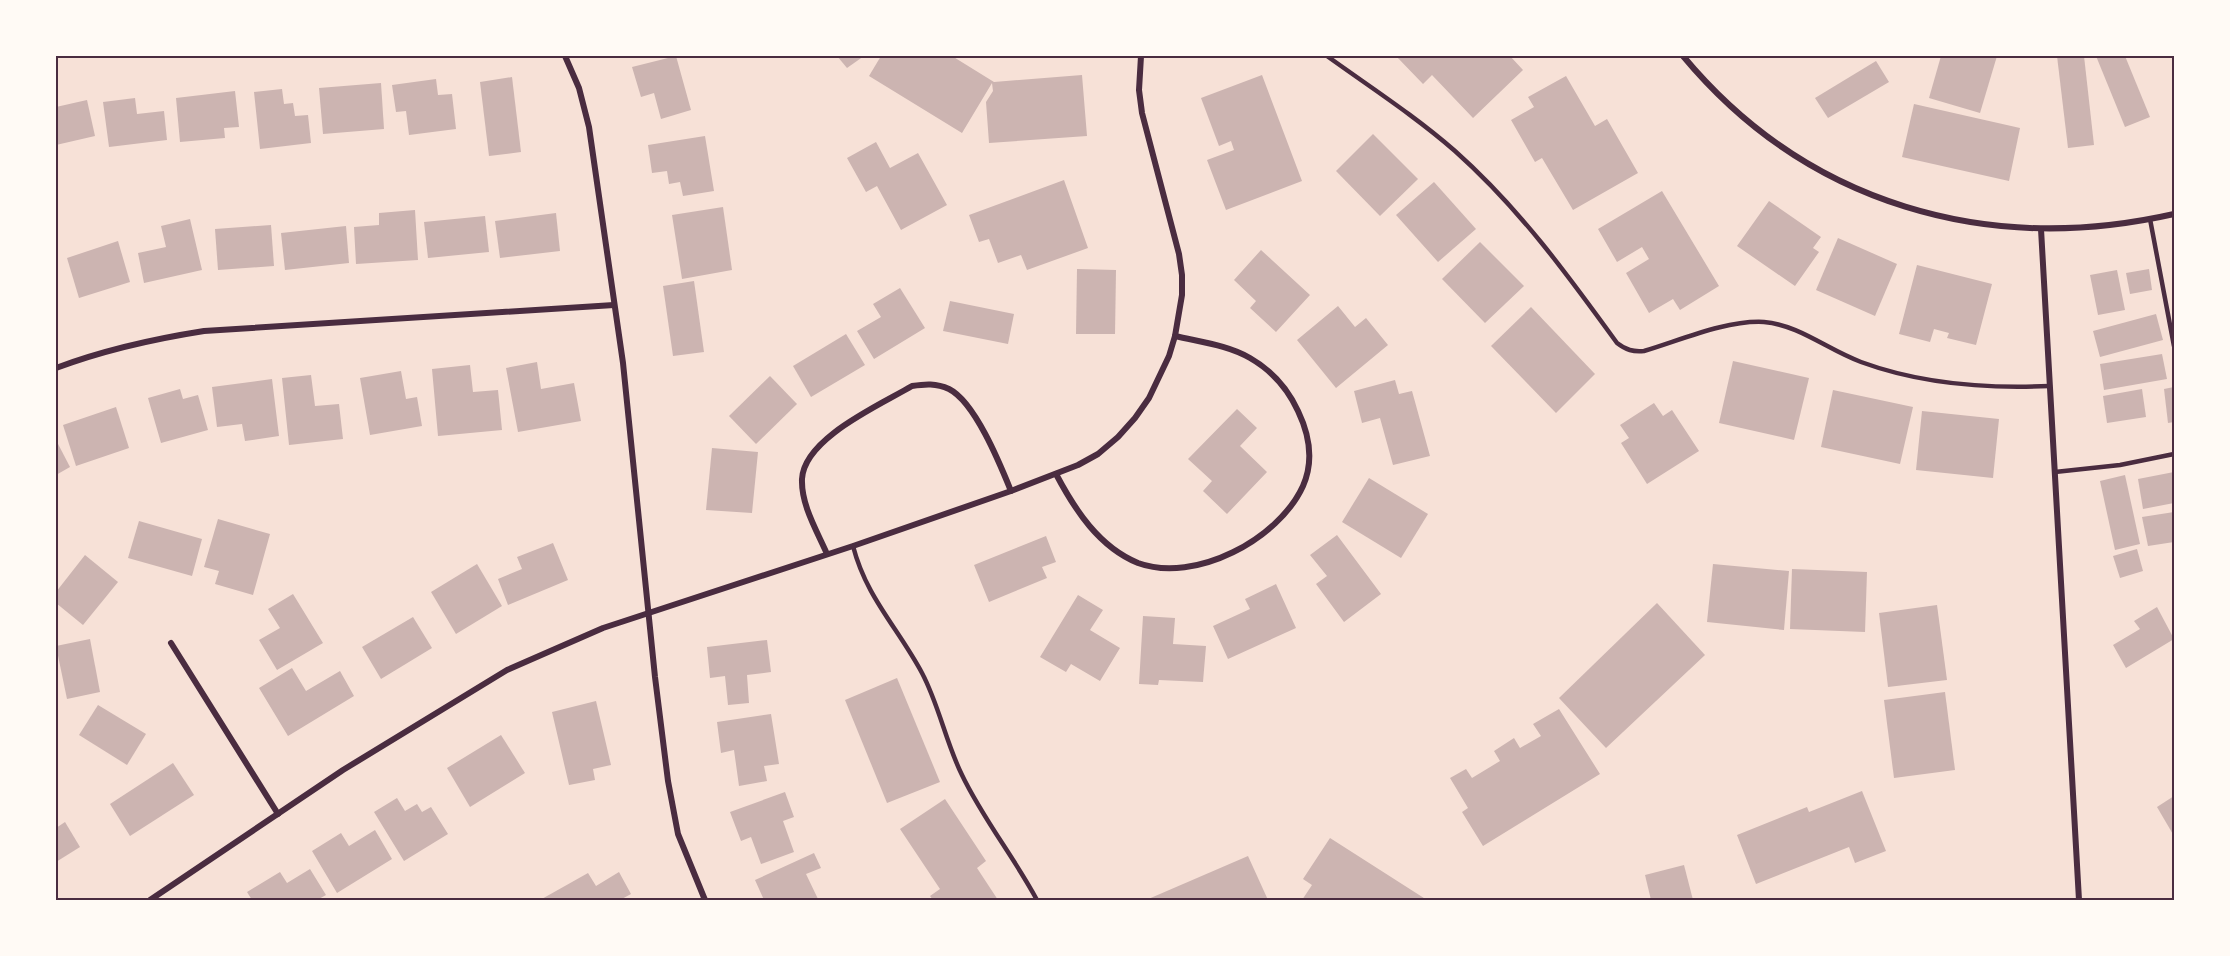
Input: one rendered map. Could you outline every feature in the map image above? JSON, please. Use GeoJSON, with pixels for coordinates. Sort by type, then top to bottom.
{"type":"FeatureCollection","features":[{"type":"Feature","properties":{"kind":"street"},"geometry":{"type":"LineString","coordinates":[[565,56],[579,88],[589,127],[623,363],[668,781],[678,834],[705,900]]}},
{"type":"Feature","properties":{"kind":"street"},"geometry":{"type":"LineString","coordinates":[[150,900],[343,770],[507,670],[603,628],[853,546],[1056,474],[1098,453],[1118,437],[1135,418],[1160,377],[1180,315],[1182,275],[1169,214],[1142,112],[1139,90],[1141,56]]}},
{"type":"Feature","properties":{"kind":"street"},"geometry":{"type":"LineString","coordinates":[[1683,56],[1718,94],[1792,153],[1862,190],[1920,212],[1952,220],[2010,228],[2041,229],[2096,227],[2175,214]]}},
{"type":"Feature","properties":{"kind":"street"},"geometry":{"type":"LineString","coordinates":[[2041,229],[2079,900]]}},
{"type":"Feature","properties":{"kind":"street"},"geometry":{"type":"LineString","coordinates":[[56,368],[94,354],[149,340],[204,331],[614,305]]}},
{"type":"Feature","properties":{"kind":"street"},"geometry":{"type":"LineString","coordinates":[[1056,474],[1077,512],[1097,535],[1137,562],[1158,568],[1182,568],[1210,562],[1234,552],[1257,538],[1294,503],[1304,484],[1309,463],[1309,440],[1293,400],[1266,368],[1248,357],[1226,348],[1175,336]]}},
{"type":"Feature","properties":{"kind":"street"},"geometry":{"type":"LineString","coordinates":[[827,554],[804,496],[802,480],[804,466],[814,451],[831,435],[912,386],[939,385],[951,390],[961,399],[993,448],[1011,491]]}},
{"type":"Feature","properties":{"kind":"street"},"geometry":{"type":"LineString","coordinates":[[171,643],[278,814]]}},
{"type":"Feature","properties":{"kind":"lane"},"geometry":{"type":"LineString","coordinates":[[1327,56],[1438,137],[1478,173],[1542,241],[1617,343],[1625,349],[1635,352],[1644,351],[1735,324],[1766,322],[1796,330],[1858,361],[1901,374],[1972,386],[2002,388],[2050,386]]}},
{"type":"Feature","properties":{"kind":"lane"},"geometry":{"type":"LineString","coordinates":[[2150,219],[2174,346]]}},
{"type":"Feature","properties":{"kind":"lane"},"geometry":{"type":"LineString","coordinates":[[2055,472],[2120,465],[2175,454]]}},
{"type":"Feature","properties":{"kind":"lane"},"geometry":{"type":"LineString","coordinates":[[853,546],[859,570],[870,592],[926,680],[961,774],[1037,900]]}},
{"type":"Feature","properties":{"kind":"building"},"geometry":{"type":"Polygon","coordinates":[[[676,56],[691,110],[661,119],[654,93],[641,97],[632,67],[676,56]]]}},
{"type":"Feature","properties":{"kind":"building"},"geometry":{"type":"Polygon","coordinates":[[[837,56],[864,56],[847,68],[837,56]]]}},
{"type":"Feature","properties":{"kind":"building"},"geometry":{"type":"Polygon","coordinates":[[[881,56],[952,56],[994,82],[1082,75],[1087,136],[989,143],[986,102],[993,91],[992,83],[962,133],[869,76],[881,56]]]}},
{"type":"Feature","properties":{"kind":"building"},"geometry":{"type":"Polygon","coordinates":[[[1396,56],[1510,56],[1523,70],[1473,118],[1432,75],[1423,84],[1396,56]]]}},
{"type":"Feature","properties":{"kind":"building"},"geometry":{"type":"Polygon","coordinates":[[[1941,56],[1997,56],[1980,113],[1929,98],[1941,56]]]}},
{"type":"Feature","properties":{"kind":"building"},"geometry":{"type":"Polygon","coordinates":[[[2057,56],[2084,56],[2094,145],[2068,148],[2057,56]]]}},
{"type":"Feature","properties":{"kind":"building"},"geometry":{"type":"Polygon","coordinates":[[[2096,56],[2125,56],[2150,117],[2125,127],[2096,56]]]}},
{"type":"Feature","properties":{"kind":"building"},"geometry":{"type":"Polygon","coordinates":[[[1876,61],[1889,82],[1828,118],[1815,98],[1876,61]]]}},
{"type":"Feature","properties":{"kind":"building"},"geometry":{"type":"Polygon","coordinates":[[[1262,75],[1302,181],[1226,210],[1207,160],[1234,150],[1231,141],[1219,146],[1201,98],[1262,75]]]}},
{"type":"Feature","properties":{"kind":"building"},"geometry":{"type":"Polygon","coordinates":[[[1566,76],[1595,126],[1607,119],[1638,173],[1573,210],[1542,158],[1535,162],[1511,120],[1534,107],[1528,97],[1566,76]]]}},
{"type":"Feature","properties":{"kind":"building"},"geometry":{"type":"Polygon","coordinates":[[[512,77],[521,152],[489,156],[480,82],[512,77]]]}},
{"type":"Feature","properties":{"kind":"building"},"geometry":{"type":"Polygon","coordinates":[[[436,79],[438,95],[452,94],[456,129],[409,135],[406,111],[396,112],[392,85],[436,79]]]}},
{"type":"Feature","properties":{"kind":"building"},"geometry":{"type":"Polygon","coordinates":[[[381,83],[384,129],[323,134],[319,88],[381,83]]]}},
{"type":"Feature","properties":{"kind":"building"},"geometry":{"type":"Polygon","coordinates":[[[282,89],[284,104],[293,103],[295,116],[308,115],[311,143],[260,149],[254,92],[282,89]]]}},
{"type":"Feature","properties":{"kind":"building"},"geometry":{"type":"Polygon","coordinates":[[[235,91],[239,127],[224,128],[225,138],[180,142],[176,98],[235,91]]]}},
{"type":"Feature","properties":{"kind":"building"},"geometry":{"type":"Polygon","coordinates":[[[135,98],[137,114],[164,111],[167,140],[109,147],[103,102],[135,98]]]}},
{"type":"Feature","properties":{"kind":"building"},"geometry":{"type":"Polygon","coordinates":[[[87,100],[95,136],[56,145],[56,107],[87,100]]]}},
{"type":"Feature","properties":{"kind":"building"},"geometry":{"type":"Polygon","coordinates":[[[1914,104],[2020,128],[2009,181],[1902,157],[1914,104]]]}},
{"type":"Feature","properties":{"kind":"building"},"geometry":{"type":"Polygon","coordinates":[[[1373,134],[1418,179],[1380,216],[1336,171],[1373,134]]]}},
{"type":"Feature","properties":{"kind":"building"},"geometry":{"type":"Polygon","coordinates":[[[705,136],[714,191],[683,196],[680,182],[669,184],[667,171],[652,173],[648,145],[705,136]]]}},
{"type":"Feature","properties":{"kind":"building"},"geometry":{"type":"Polygon","coordinates":[[[876,142],[890,168],[918,153],[947,205],[901,230],[877,186],[866,192],[847,158],[876,142]]]}},
{"type":"Feature","properties":{"kind":"building"},"geometry":{"type":"Polygon","coordinates":[[[1064,180],[1088,248],[1027,270],[1021,255],[998,263],[989,239],[979,242],[969,215],[1064,180]]]}},
{"type":"Feature","properties":{"kind":"building"},"geometry":{"type":"Polygon","coordinates":[[[1434,182],[1476,229],[1438,262],[1396,215],[1434,182]]]}},
{"type":"Feature","properties":{"kind":"building"},"geometry":{"type":"Polygon","coordinates":[[[1662,191],[1719,286],[1680,310],[1673,299],[1649,313],[1626,273],[1649,259],[1642,247],[1617,262],[1598,229],[1662,191]]]}},
{"type":"Feature","properties":{"kind":"building"},"geometry":{"type":"Polygon","coordinates":[[[1769,201],[1821,237],[1813,248],[1819,252],[1795,286],[1737,246],[1769,201]]]}},
{"type":"Feature","properties":{"kind":"building"},"geometry":{"type":"Polygon","coordinates":[[[723,207],[732,270],[682,279],[672,215],[723,207]]]}},
{"type":"Feature","properties":{"kind":"building"},"geometry":{"type":"Polygon","coordinates":[[[415,210],[418,260],[356,264],[354,227],[379,225],[379,213],[415,210]]]}},
{"type":"Feature","properties":{"kind":"building"},"geometry":{"type":"Polygon","coordinates":[[[556,213],[560,251],[500,258],[495,221],[556,213]]]}},
{"type":"Feature","properties":{"kind":"building"},"geometry":{"type":"Polygon","coordinates":[[[485,216],[489,252],[428,258],[424,222],[485,216]]]}},
{"type":"Feature","properties":{"kind":"building"},"geometry":{"type":"Polygon","coordinates":[[[190,219],[202,270],[144,283],[138,253],[166,247],[161,226],[190,219]]]}},
{"type":"Feature","properties":{"kind":"building"},"geometry":{"type":"Polygon","coordinates":[[[271,225],[274,266],[218,270],[215,229],[271,225]]]}},
{"type":"Feature","properties":{"kind":"building"},"geometry":{"type":"Polygon","coordinates":[[[346,226],[349,263],[285,270],[281,233],[346,226]]]}},
{"type":"Feature","properties":{"kind":"building"},"geometry":{"type":"Polygon","coordinates":[[[1838,238],[1897,264],[1875,316],[1816,290],[1838,238]]]}},
{"type":"Feature","properties":{"kind":"building"},"geometry":{"type":"Polygon","coordinates":[[[118,241],[130,282],[79,298],[67,258],[118,241]]]}},
{"type":"Feature","properties":{"kind":"building"},"geometry":{"type":"Polygon","coordinates":[[[1480,242],[1524,286],[1485,323],[1442,279],[1480,242]]]}},
{"type":"Feature","properties":{"kind":"building"},"geometry":{"type":"Polygon","coordinates":[[[1261,250],[1310,295],[1276,332],[1250,308],[1256,301],[1234,280],[1261,250]]]}},
{"type":"Feature","properties":{"kind":"building"},"geometry":{"type":"Polygon","coordinates":[[[1917,265],[1992,284],[1976,345],[1947,338],[1949,333],[1934,329],[1930,342],[1899,334],[1917,265]]]}},
{"type":"Feature","properties":{"kind":"building"},"geometry":{"type":"Polygon","coordinates":[[[1077,269],[1116,270],[1115,334],[1076,334],[1077,269]]]}},
{"type":"Feature","properties":{"kind":"building"},"geometry":{"type":"Polygon","coordinates":[[[2149,269],[2152,290],[2130,294],[2126,273],[2149,269]]]}},
{"type":"Feature","properties":{"kind":"building"},"geometry":{"type":"Polygon","coordinates":[[[2117,270],[2125,310],[2098,315],[2090,275],[2117,270]]]}},
{"type":"Feature","properties":{"kind":"building"},"geometry":{"type":"Polygon","coordinates":[[[694,281],[704,352],[673,356],[663,286],[694,281]]]}},
{"type":"Feature","properties":{"kind":"building"},"geometry":{"type":"Polygon","coordinates":[[[900,288],[925,328],[874,359],[857,331],[881,317],[873,304],[900,288]]]}},
{"type":"Feature","properties":{"kind":"building"},"geometry":{"type":"Polygon","coordinates":[[[950,301],[1014,314],[1008,344],[943,331],[950,301]]]}},
{"type":"Feature","properties":{"kind":"building"},"geometry":{"type":"Polygon","coordinates":[[[1338,306],[1355,327],[1366,318],[1388,345],[1336,388],[1297,340],[1338,306]]]}},
{"type":"Feature","properties":{"kind":"building"},"geometry":{"type":"Polygon","coordinates":[[[1531,307],[1595,374],[1556,413],[1491,346],[1531,307]]]}},
{"type":"Feature","properties":{"kind":"building"},"geometry":{"type":"Polygon","coordinates":[[[2156,314],[2163,340],[2100,357],[2093,331],[2156,314]]]}},
{"type":"Feature","properties":{"kind":"building"},"geometry":{"type":"Polygon","coordinates":[[[846,334],[865,365],[811,397],[793,366],[846,334]]]}},
{"type":"Feature","properties":{"kind":"building"},"geometry":{"type":"Polygon","coordinates":[[[2162,354],[2167,379],[2104,390],[2100,364],[2162,354]]]}},
{"type":"Feature","properties":{"kind":"building"},"geometry":{"type":"Polygon","coordinates":[[[1733,361],[1809,378],[1794,440],[1719,423],[1733,361]]]}},
{"type":"Feature","properties":{"kind":"building"},"geometry":{"type":"Polygon","coordinates":[[[537,362],[541,389],[574,383],[581,421],[518,432],[506,368],[537,362]]]}},
{"type":"Feature","properties":{"kind":"building"},"geometry":{"type":"Polygon","coordinates":[[[470,365],[473,392],[498,390],[502,430],[438,436],[432,369],[470,365]]]}},
{"type":"Feature","properties":{"kind":"building"},"geometry":{"type":"Polygon","coordinates":[[[401,371],[406,399],[417,397],[422,426],[370,435],[360,378],[401,371]]]}},
{"type":"Feature","properties":{"kind":"building"},"geometry":{"type":"Polygon","coordinates":[[[311,375],[315,406],[339,404],[343,439],[289,445],[282,378],[311,375]]]}},
{"type":"Feature","properties":{"kind":"building"},"geometry":{"type":"Polygon","coordinates":[[[770,376],[797,404],[756,444],[729,416],[770,376]]]}},
{"type":"Feature","properties":{"kind":"building"},"geometry":{"type":"Polygon","coordinates":[[[272,379],[279,436],[245,441],[242,424],[217,427],[212,387],[272,379]]]}},
{"type":"Feature","properties":{"kind":"building"},"geometry":{"type":"Polygon","coordinates":[[[1395,380],[1399,394],[1412,391],[1430,456],[1393,465],[1380,418],[1362,423],[1354,391],[1395,380]]]}},
{"type":"Feature","properties":{"kind":"building"},"geometry":{"type":"Polygon","coordinates":[[[2174,387],[2174,422],[2168,423],[2164,389],[2174,387]]]}},
{"type":"Feature","properties":{"kind":"building"},"geometry":{"type":"Polygon","coordinates":[[[180,389],[183,399],[198,395],[208,430],[161,443],[148,398],[180,389]]]}},
{"type":"Feature","properties":{"kind":"building"},"geometry":{"type":"Polygon","coordinates":[[[2142,389],[2146,417],[2107,423],[2103,396],[2142,389]]]}},
{"type":"Feature","properties":{"kind":"building"},"geometry":{"type":"Polygon","coordinates":[[[1833,390],[1913,407],[1900,464],[1821,447],[1833,390]]]}},
{"type":"Feature","properties":{"kind":"building"},"geometry":{"type":"Polygon","coordinates":[[[1654,403],[1663,416],[1672,410],[1699,451],[1647,484],[1621,443],[1629,438],[1620,425],[1654,403]]]}},
{"type":"Feature","properties":{"kind":"building"},"geometry":{"type":"Polygon","coordinates":[[[116,407],[129,448],[76,466],[63,425],[116,407]]]}},
{"type":"Feature","properties":{"kind":"building"},"geometry":{"type":"Polygon","coordinates":[[[1237,409],[1257,428],[1240,446],[1267,472],[1227,514],[1203,491],[1212,481],[1188,459],[1237,409]]]}},
{"type":"Feature","properties":{"kind":"building"},"geometry":{"type":"Polygon","coordinates":[[[1922,411],[1999,419],[1993,478],[1916,470],[1922,411]]]}},
{"type":"Feature","properties":{"kind":"building"},"geometry":{"type":"Polygon","coordinates":[[[56,440],[70,467],[56,475],[56,440]]]}},
{"type":"Feature","properties":{"kind":"building"},"geometry":{"type":"Polygon","coordinates":[[[712,448],[758,452],[752,513],[706,510],[712,448]]]}},
{"type":"Feature","properties":{"kind":"building"},"geometry":{"type":"Polygon","coordinates":[[[2174,472],[2174,503],[2143,509],[2138,479],[2174,472]]]}},
{"type":"Feature","properties":{"kind":"building"},"geometry":{"type":"Polygon","coordinates":[[[2125,475],[2140,544],[2115,550],[2100,481],[2125,475]]]}},
{"type":"Feature","properties":{"kind":"building"},"geometry":{"type":"Polygon","coordinates":[[[1369,478],[1428,514],[1401,558],[1342,522],[1369,478]]]}},
{"type":"Feature","properties":{"kind":"building"},"geometry":{"type":"Polygon","coordinates":[[[2174,512],[2174,542],[2148,546],[2142,517],[2174,512]]]}},
{"type":"Feature","properties":{"kind":"building"},"geometry":{"type":"Polygon","coordinates":[[[218,519],[270,534],[253,595],[215,584],[219,571],[204,567],[218,519]]]}},
{"type":"Feature","properties":{"kind":"building"},"geometry":{"type":"Polygon","coordinates":[[[139,521],[202,539],[192,576],[128,558],[139,521]]]}},
{"type":"Feature","properties":{"kind":"building"},"geometry":{"type":"Polygon","coordinates":[[[1337,535],[1381,594],[1344,622],[1316,584],[1327,576],[1310,555],[1337,535]]]}},
{"type":"Feature","properties":{"kind":"building"},"geometry":{"type":"Polygon","coordinates":[[[1046,536],[1056,562],[1042,567],[1047,578],[989,602],[974,565],[1046,536]]]}},
{"type":"Feature","properties":{"kind":"building"},"geometry":{"type":"Polygon","coordinates":[[[553,543],[568,580],[508,605],[498,579],[522,569],[517,557],[553,543]]]}},
{"type":"Feature","properties":{"kind":"building"},"geometry":{"type":"Polygon","coordinates":[[[2137,549],[2143,571],[2120,578],[2113,556],[2137,549]]]}},
{"type":"Feature","properties":{"kind":"building"},"geometry":{"type":"Polygon","coordinates":[[[85,555],[118,582],[83,625],[56,603],[56,592],[85,555]]]}},
{"type":"Feature","properties":{"kind":"building"},"geometry":{"type":"Polygon","coordinates":[[[477,564],[502,606],[456,634],[431,592],[477,564]]]}},
{"type":"Feature","properties":{"kind":"building"},"geometry":{"type":"Polygon","coordinates":[[[1713,564],[1789,571],[1784,630],[1707,622],[1713,564]]]}},
{"type":"Feature","properties":{"kind":"building"},"geometry":{"type":"Polygon","coordinates":[[[1792,569],[1867,572],[1865,632],[1790,629],[1792,569]]]}},
{"type":"Feature","properties":{"kind":"building"},"geometry":{"type":"Polygon","coordinates":[[[1276,584],[1296,628],[1228,659],[1213,626],[1250,609],[1245,599],[1276,584]]]}},
{"type":"Feature","properties":{"kind":"building"},"geometry":{"type":"Polygon","coordinates":[[[293,594],[323,643],[277,670],[259,640],[280,628],[268,609],[293,594]]]}},
{"type":"Feature","properties":{"kind":"building"},"geometry":{"type":"Polygon","coordinates":[[[1078,595],[1103,610],[1090,630],[1120,648],[1100,681],[1071,664],[1066,672],[1040,657],[1078,595]]]}},
{"type":"Feature","properties":{"kind":"building"},"geometry":{"type":"Polygon","coordinates":[[[1657,603],[1705,655],[1606,748],[1559,698],[1657,603]]]}},
{"type":"Feature","properties":{"kind":"building"},"geometry":{"type":"Polygon","coordinates":[[[1937,605],[1947,680],[1888,687],[1879,613],[1937,605]]]}},
{"type":"Feature","properties":{"kind":"building"},"geometry":{"type":"Polygon","coordinates":[[[2157,607],[2174,639],[2126,668],[2113,645],[2140,629],[2134,621],[2157,607]]]}},
{"type":"Feature","properties":{"kind":"building"},"geometry":{"type":"Polygon","coordinates":[[[1143,616],[1175,618],[1173,644],[1206,646],[1203,682],[1159,680],[1158,685],[1139,684],[1143,616]]]}},
{"type":"Feature","properties":{"kind":"building"},"geometry":{"type":"Polygon","coordinates":[[[413,617],[432,648],[381,679],[362,647],[413,617]]]}},
{"type":"Feature","properties":{"kind":"building"},"geometry":{"type":"Polygon","coordinates":[[[90,639],[100,692],[67,699],[56,646],[90,639]]]}},
{"type":"Feature","properties":{"kind":"building"},"geometry":{"type":"Polygon","coordinates":[[[767,640],[771,672],[747,675],[749,703],[728,705],[725,676],[710,678],[707,647],[767,640]]]}},
{"type":"Feature","properties":{"kind":"building"},"geometry":{"type":"Polygon","coordinates":[[[292,668],[306,691],[340,671],[354,696],[288,736],[259,688],[292,668]]]}},
{"type":"Feature","properties":{"kind":"building"},"geometry":{"type":"Polygon","coordinates":[[[897,678],[940,782],[887,803],[845,700],[897,678]]]}},
{"type":"Feature","properties":{"kind":"building"},"geometry":{"type":"Polygon","coordinates":[[[1945,692],[1955,770],[1894,778],[1884,700],[1945,692]]]}},
{"type":"Feature","properties":{"kind":"building"},"geometry":{"type":"Polygon","coordinates":[[[596,701],[611,765],[593,769],[595,780],[569,785],[552,712],[596,701]]]}},
{"type":"Feature","properties":{"kind":"building"},"geometry":{"type":"Polygon","coordinates":[[[98,705],[146,734],[127,765],[79,735],[98,705]]]}},
{"type":"Feature","properties":{"kind":"building"},"geometry":{"type":"Polygon","coordinates":[[[1559,709],[1600,774],[1483,846],[1462,812],[1468,808],[1450,778],[1466,769],[1472,778],[1500,761],[1494,751],[1514,738],[1520,748],[1541,736],[1533,724],[1559,709]]]}},
{"type":"Feature","properties":{"kind":"building"},"geometry":{"type":"Polygon","coordinates":[[[771,714],[779,764],[764,766],[767,781],[739,786],[734,750],[721,753],[717,722],[771,714]]]}},
{"type":"Feature","properties":{"kind":"building"},"geometry":{"type":"Polygon","coordinates":[[[501,735],[525,773],[470,807],[447,768],[501,735]]]}},
{"type":"Feature","properties":{"kind":"building"},"geometry":{"type":"Polygon","coordinates":[[[173,763],[194,795],[130,836],[110,804],[173,763]]]}},
{"type":"Feature","properties":{"kind":"building"},"geometry":{"type":"Polygon","coordinates":[[[1862,791],[1886,851],[1855,863],[1849,847],[1756,884],[1737,835],[1807,807],[1809,812],[1862,791]]]}},
{"type":"Feature","properties":{"kind":"building"},"geometry":{"type":"Polygon","coordinates":[[[785,792],[794,817],[783,821],[794,852],[761,864],[751,837],[741,841],[730,812],[785,792]]]}},
{"type":"Feature","properties":{"kind":"building"},"geometry":{"type":"Polygon","coordinates":[[[2174,796],[2174,836],[2157,807],[2174,796]]]}},
{"type":"Feature","properties":{"kind":"building"},"geometry":{"type":"Polygon","coordinates":[[[397,798],[405,811],[417,804],[422,812],[431,807],[448,834],[404,861],[374,812],[397,798]]]}},
{"type":"Feature","properties":{"kind":"building"},"geometry":{"type":"Polygon","coordinates":[[[945,799],[986,861],[977,868],[998,900],[933,900],[930,896],[940,889],[900,829],[945,799]]]}},
{"type":"Feature","properties":{"kind":"building"},"geometry":{"type":"Polygon","coordinates":[[[65,822],[80,847],[56,862],[56,828],[65,822]]]}},
{"type":"Feature","properties":{"kind":"building"},"geometry":{"type":"Polygon","coordinates":[[[375,830],[392,859],[337,893],[312,851],[341,833],[349,846],[375,830]]]}},
{"type":"Feature","properties":{"kind":"building"},"geometry":{"type":"Polygon","coordinates":[[[1330,838],[1427,900],[1302,900],[1312,885],[1303,879],[1330,838]]]}},
{"type":"Feature","properties":{"kind":"building"},"geometry":{"type":"Polygon","coordinates":[[[814,853],[821,868],[806,874],[818,899],[764,900],[755,880],[814,853]]]}},
{"type":"Feature","properties":{"kind":"building"},"geometry":{"type":"Polygon","coordinates":[[[1248,856],[1268,900],[1146,900],[1248,856]]]}},
{"type":"Feature","properties":{"kind":"building"},"geometry":{"type":"Polygon","coordinates":[[[1684,865],[1693,900],[1651,900],[1645,875],[1684,865]]]}},
{"type":"Feature","properties":{"kind":"building"},"geometry":{"type":"Polygon","coordinates":[[[310,869],[326,895],[317,900],[252,900],[247,892],[280,872],[287,883],[310,869]]]}},
{"type":"Feature","properties":{"kind":"building"},"geometry":{"type":"Polygon","coordinates":[[[619,872],[631,894],[620,900],[540,900],[588,873],[596,886],[619,872]]]}}]}
